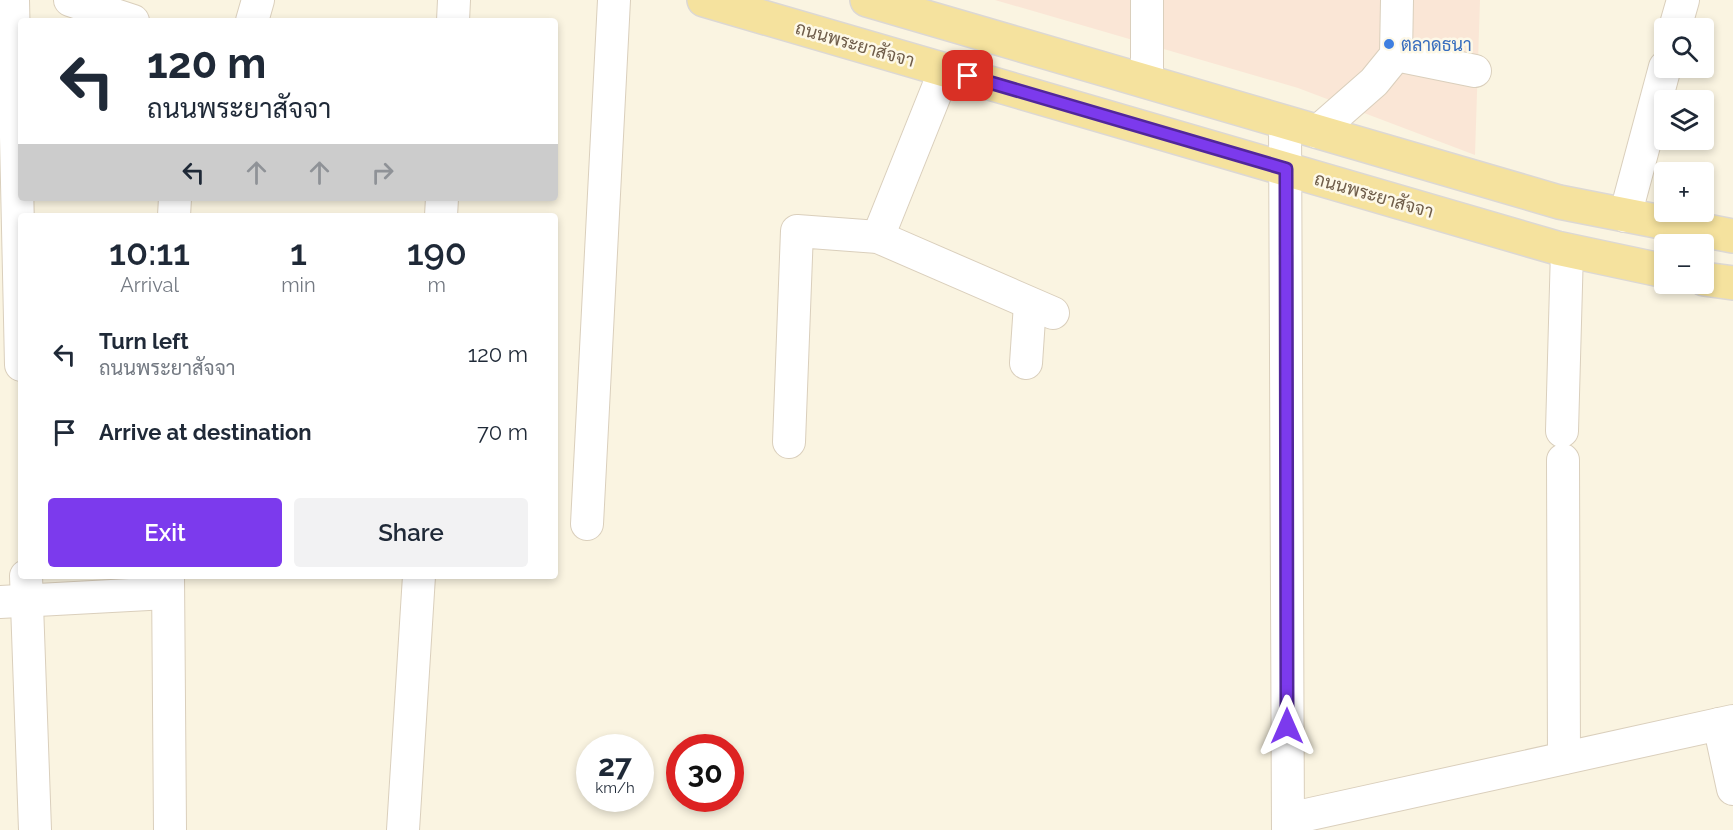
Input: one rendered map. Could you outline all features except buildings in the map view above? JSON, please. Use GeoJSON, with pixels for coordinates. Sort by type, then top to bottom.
{"type":"FeatureCollection","features":[{"type":"Feature","properties":{"kind":"main road","name":"ถนนพระยาสัจจา"},"geometry":{"type":"LineString","coordinates":[[704,0],[1567,250],[1654,269]]}},
{"type":"Feature","properties":{"kind":"main road"},"geometry":{"type":"LineString","coordinates":[[867,0],[1559,202],[1733,236]]}},
{"type":"Feature","properties":{"kind":"main road"},"geometry":{"type":"LineString","coordinates":[[1714,280],[1733,283]]}},
{"type":"Feature","properties":{"kind":"street"},"geometry":{"type":"LineString","coordinates":[[13,0],[18,228]]}},
{"type":"Feature","properties":{"kind":"street"},"geometry":{"type":"LineString","coordinates":[[70,0],[124,18]]}},
{"type":"Feature","properties":{"kind":"street"},"geometry":{"type":"LineString","coordinates":[[253,18],[258,0]]}},
{"type":"Feature","properties":{"kind":"street"},"geometry":{"type":"LineString","coordinates":[[453,18],[454,0]]}},
{"type":"Feature","properties":{"kind":"street"},"geometry":{"type":"LineString","coordinates":[[587,524],[614,0]]}},
{"type":"Feature","properties":{"kind":"street"},"geometry":{"type":"LineString","coordinates":[[1147,0],[1147,81]]}},
{"type":"Feature","properties":{"kind":"street"},"geometry":{"type":"LineString","coordinates":[[1317,132],[1374,82],[1396,55],[1397,0]]}},
{"type":"Feature","properties":{"kind":"street"},"geometry":{"type":"LineString","coordinates":[[1678,18],[1683,0]]}},
{"type":"Feature","properties":{"kind":"street"},"geometry":{"type":"LineString","coordinates":[[1396,55],[1475,71]]}},
{"type":"Feature","properties":{"kind":"street"},"geometry":{"type":"LineString","coordinates":[[878,237],[945,70]]}},
{"type":"Feature","properties":{"kind":"street"},"geometry":{"type":"LineString","coordinates":[[1625,216],[1662,78]]}},
{"type":"Feature","properties":{"kind":"street"},"geometry":{"type":"LineString","coordinates":[[1285,122],[1288,824],[1564,758],[1726,723],[1733,789]]}},
{"type":"Feature","properties":{"kind":"street"},"geometry":{"type":"LineString","coordinates":[[789,442],[797,231],[878,237],[1042,309],[1026,363]]}},
{"type":"Feature","properties":{"kind":"street"},"geometry":{"type":"LineString","coordinates":[[1564,758],[1563,446],[1567,250]]}},
{"type":"Feature","properties":{"kind":"street"},"geometry":{"type":"LineString","coordinates":[[403,830],[418,579]]}},
{"type":"Feature","properties":{"kind":"street"},"geometry":{"type":"LineString","coordinates":[[35,830],[17,593],[168,584],[171,830]]}},
{"type":"Feature","properties":{"kind":"shaded area","name":"ตลาดธนา"},"geometry":{"type":"Polygon","coordinates":[[[995,0],[1480,0],[1475,155],[1298,88],[995,0]]]}},
{"type":"Feature","properties":{"kind":"place","name":"ตลาดธนา"},"geometry":{"type":"Point","coordinates":[1389,44]}},
{"type":"Feature","properties":{"kind":"route"},"geometry":{"type":"LineString","coordinates":[[968,76],[1286,169],[1287,726]]}}]}
